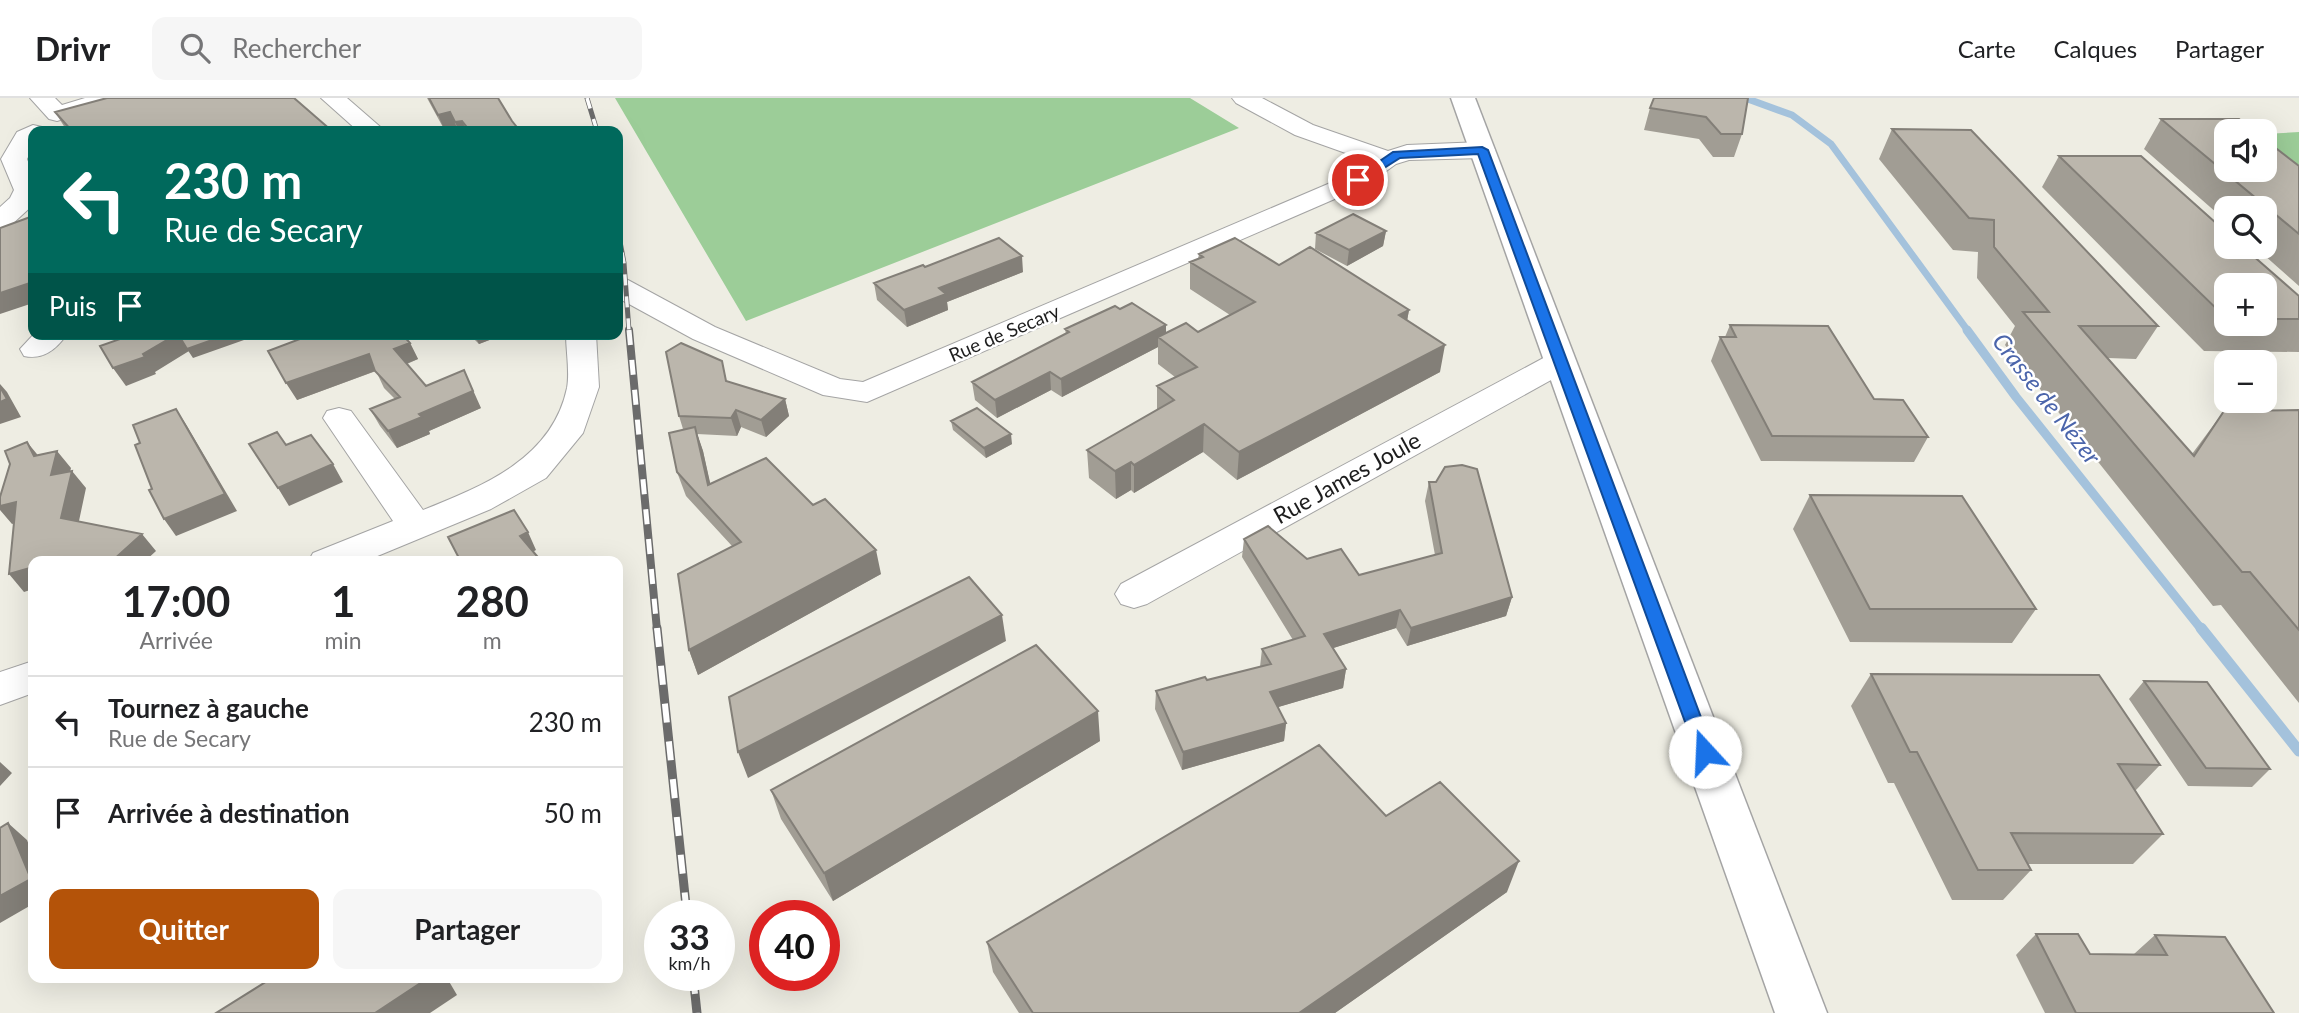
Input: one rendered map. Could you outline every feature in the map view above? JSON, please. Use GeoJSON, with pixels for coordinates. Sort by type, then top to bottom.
{"type":"FeatureCollection","features":[{"type":"Feature","properties":{"kind":"street"},"geometry":{"type":"LineString","coordinates":[[37,126],[49,106],[110,98]]}},
{"type":"Feature","properties":{"kind":"street"},"geometry":{"type":"LineString","coordinates":[[333,98],[367,126]]}},
{"type":"Feature","properties":{"kind":"street"},"geometry":{"type":"LineString","coordinates":[[1244,98],[1304,130],[1387,159]]}},
{"type":"Feature","properties":{"kind":"street"},"geometry":{"type":"LineString","coordinates":[[1463,98],[1801,1013]]}},
{"type":"Feature","properties":{"kind":"street"},"geometry":{"type":"LineString","coordinates":[[0,220],[22,202],[27,190],[14,159],[28,136]]}},
{"type":"Feature","properties":{"kind":"street","name":"Rue de Secary"},"geometry":{"type":"LineString","coordinates":[[623,289],[704,333],[834,388],[867,392],[1358,180],[1387,159],[1407,153],[1482,150]]}},
{"type":"Feature","properties":{"kind":"street"},"geometry":{"type":"LineString","coordinates":[[341,556],[479,500],[534,470],[566,433],[583,387],[581,340]]}},
{"type":"Feature","properties":{"kind":"street","name":"Rue James Joule"},"geometry":{"type":"LineString","coordinates":[[1134,594],[1560,362]]}},
{"type":"Feature","properties":{"kind":"street"},"geometry":{"type":"LineString","coordinates":[[339,418],[415,527]]}},
{"type":"Feature","properties":{"kind":"green space"},"geometry":{"type":"Polygon","coordinates":[[[615,98],[1190,98],[1239,128],[746,321],[615,98]]]}},
{"type":"Feature","properties":{"kind":"green space"},"geometry":{"type":"Polygon","coordinates":[[[2299,132],[2299,178],[2277,161],[2277,133],[2299,132]]]}},
{"type":"Feature","properties":{"kind":"building"},"geometry":{"type":"Polygon","coordinates":[[[107,98],[294,98],[326,126],[68,126],[55,112],[107,98]]]}},
{"type":"Feature","properties":{"kind":"building"},"geometry":{"type":"Polygon","coordinates":[[[429,98],[498,98],[516,126],[466,126],[462,121],[455,122],[450,112],[438,115],[429,98]]]}},
{"type":"Feature","properties":{"kind":"building"},"geometry":{"type":"Polygon","coordinates":[[[1654,98],[1748,98],[1742,134],[1721,134],[1706,117],[1650,108],[1654,98]]]}},
{"type":"Feature","properties":{"kind":"building"},"geometry":{"type":"Polygon","coordinates":[[[2161,119],[2214,119],[2214,163],[2161,119]]]}},
{"type":"Feature","properties":{"kind":"building"},"geometry":{"type":"Polygon","coordinates":[[[1892,129],[1971,130],[2158,326],[2079,326],[2194,456],[2223,413],[2277,413],[2277,410],[2299,410],[2299,630],[2250,572],[2242,572],[2023,312],[2049,312],[1994,247],[1994,220],[1969,218],[1892,129]]]}},
{"type":"Feature","properties":{"kind":"building"},"geometry":{"type":"Polygon","coordinates":[[[2277,149],[2299,166],[2299,234],[2277,216],[2277,196],[2253,196],[2237,182],[2277,182],[2277,149]]]}},
{"type":"Feature","properties":{"kind":"building"},"geometry":{"type":"Polygon","coordinates":[[[2059,156],[2141,156],[2214,221],[2214,259],[2257,259],[2273,273],[2214,273],[2214,306],[2059,156]]]}},
{"type":"Feature","properties":{"kind":"building"},"geometry":{"type":"Polygon","coordinates":[[[1353,214],[1386,231],[1349,250],[1316,233],[1353,214]]]}},
{"type":"Feature","properties":{"kind":"building"},"geometry":{"type":"Polygon","coordinates":[[[28,218],[28,284],[0,293],[0,228],[28,218]]]}},
{"type":"Feature","properties":{"kind":"building"},"geometry":{"type":"Polygon","coordinates":[[[999,238],[1022,256],[939,288],[946,294],[904,310],[874,283],[923,265],[925,267],[999,238]]]}},
{"type":"Feature","properties":{"kind":"building"},"geometry":{"type":"Polygon","coordinates":[[[1235,238],[1279,265],[1310,247],[1409,310],[1399,315],[1445,345],[1239,452],[1204,424],[1134,465],[1131,462],[1115,471],[1087,450],[1174,400],[1157,386],[1197,367],[1158,337],[1186,323],[1198,332],[1255,302],[1190,262],[1203,257],[1199,254],[1235,238]]]}},
{"type":"Feature","properties":{"kind":"building"},"geometry":{"type":"Polygon","coordinates":[[[2277,277],[2299,296],[2299,319],[2277,319],[2277,277]]]}},
{"type":"Feature","properties":{"kind":"building"},"geometry":{"type":"Polygon","coordinates":[[[1132,303],[1166,325],[1061,379],[1050,372],[995,400],[972,382],[1069,332],[1065,329],[1115,306],[1120,309],[1132,303]]]}},
{"type":"Feature","properties":{"kind":"building"},"geometry":{"type":"Polygon","coordinates":[[[1730,325],[1828,326],[1874,399],[1903,400],[1928,437],[1772,436],[1720,337],[1736,337],[1730,325]]]}},
{"type":"Feature","properties":{"kind":"building"},"geometry":{"type":"Polygon","coordinates":[[[117,340],[167,340],[143,354],[145,357],[113,368],[100,346],[117,340]]]}},
{"type":"Feature","properties":{"kind":"building"},"geometry":{"type":"Polygon","coordinates":[[[182,340],[212,340],[187,349],[182,340]]]}},
{"type":"Feature","properties":{"kind":"building"},"geometry":{"type":"Polygon","coordinates":[[[297,340],[407,340],[410,343],[394,349],[426,386],[464,370],[473,391],[419,414],[422,417],[388,431],[370,409],[400,397],[375,371],[369,354],[286,383],[268,351],[297,340]]]}},
{"type":"Feature","properties":{"kind":"building"},"geometry":{"type":"Polygon","coordinates":[[[681,343],[722,361],[726,381],[785,399],[761,420],[736,410],[731,418],[679,416],[666,352],[681,343]]]}},
{"type":"Feature","properties":{"kind":"building"},"geometry":{"type":"Polygon","coordinates":[[[0,387],[7,399],[0,402],[0,387]]]}},
{"type":"Feature","properties":{"kind":"building"},"geometry":{"type":"Polygon","coordinates":[[[977,408],[1011,434],[984,448],[951,421],[977,408]]]}},
{"type":"Feature","properties":{"kind":"building"},"geometry":{"type":"Polygon","coordinates":[[[176,409],[225,494],[164,519],[149,490],[152,489],[135,445],[140,443],[133,425],[176,409]]]}},
{"type":"Feature","properties":{"kind":"building"},"geometry":{"type":"Polygon","coordinates":[[[695,427],[708,485],[766,458],[813,505],[825,499],[876,550],[689,650],[678,574],[741,542],[677,472],[669,433],[695,427]]]}},
{"type":"Feature","properties":{"kind":"building"},"geometry":{"type":"Polygon","coordinates":[[[277,432],[286,445],[311,435],[333,464],[278,488],[249,444],[277,432]]]}},
{"type":"Feature","properties":{"kind":"building"},"geometry":{"type":"Polygon","coordinates":[[[27,442],[34,456],[57,451],[51,475],[72,471],[61,518],[142,534],[118,556],[28,556],[28,569],[9,574],[16,502],[0,506],[10,464],[5,451],[27,442]]]}},
{"type":"Feature","properties":{"kind":"building"},"geometry":{"type":"Polygon","coordinates":[[[1462,465],[1477,469],[1512,597],[1411,628],[1400,610],[1324,634],[1346,669],[1270,692],[1286,723],[1183,752],[1156,691],[1205,677],[1207,680],[1271,664],[1262,649],[1305,636],[1244,539],[1268,526],[1307,559],[1341,549],[1359,575],[1442,553],[1429,482],[1436,482],[1445,467],[1462,465]]]}},
{"type":"Feature","properties":{"kind":"building"},"geometry":{"type":"Polygon","coordinates":[[[1810,495],[1962,496],[2036,609],[1870,609],[1810,495]]]}},
{"type":"Feature","properties":{"kind":"building"},"geometry":{"type":"Polygon","coordinates":[[[514,510],[528,532],[520,536],[537,556],[458,556],[448,537],[514,510]]]}},
{"type":"Feature","properties":{"kind":"building"},"geometry":{"type":"Polygon","coordinates":[[[969,577],[1002,615],[738,752],[729,697],[969,577]]]}},
{"type":"Feature","properties":{"kind":"building"},"geometry":{"type":"Polygon","coordinates":[[[1036,645],[1098,711],[824,873],[771,790],[1036,645]]]}},
{"type":"Feature","properties":{"kind":"building"},"geometry":{"type":"Polygon","coordinates":[[[1871,674],[2099,675],[2160,765],[2118,764],[2163,834],[2011,833],[2031,870],[1978,870],[1917,752],[1910,752],[1871,674]]]}},
{"type":"Feature","properties":{"kind":"building"},"geometry":{"type":"Polygon","coordinates":[[[2144,681],[2207,682],[2270,769],[2206,768],[2144,681]]]}},
{"type":"Feature","properties":{"kind":"building"},"geometry":{"type":"Polygon","coordinates":[[[1319,745],[1386,816],[1440,782],[1519,861],[1299,1013],[1033,1013],[987,942],[1319,745]]]}},
{"type":"Feature","properties":{"kind":"building"},"geometry":{"type":"Polygon","coordinates":[[[8,823],[28,872],[28,881],[0,896],[0,828],[8,823]]]}},
{"type":"Feature","properties":{"kind":"building"},"geometry":{"type":"Polygon","coordinates":[[[2036,934],[2078,934],[2090,954],[2167,955],[2155,935],[2225,937],[2274,1013],[2076,1013],[2036,934]]]}},
{"type":"Feature","properties":{"kind":"building"},"geometry":{"type":"Polygon","coordinates":[[[264,983],[420,983],[375,1013],[216,1013],[264,983]]]}},
{"type":"Feature","properties":{"kind":"waterway","name":"Crasse de Nézer"},"geometry":{"type":"LineString","coordinates":[[1745,98],[1792,115],[1831,144],[1968,331]]}},
{"type":"Feature","properties":{"kind":"waterway","name":"Crasse de Nézer"},"geometry":{"type":"LineString","coordinates":[[1967,330],[2016,397],[2202,630]]}},
{"type":"Feature","properties":{"kind":"waterway","name":"Crasse de Nézer"},"geometry":{"type":"LineString","coordinates":[[2201,628],[2299,751]]}},
{"type":"Feature","properties":{"kind":"railway"},"geometry":{"type":"LineString","coordinates":[[587,98],[595,126]]}},
{"type":"Feature","properties":{"kind":"railway"},"geometry":{"type":"LineString","coordinates":[[623,258],[629,331]]}},
{"type":"Feature","properties":{"kind":"railway"},"geometry":{"type":"LineString","coordinates":[[629,330],[657,630]]}},
{"type":"Feature","properties":{"kind":"railway"},"geometry":{"type":"LineString","coordinates":[[657,628],[685,900]]}},
{"type":"Feature","properties":{"kind":"railway"},"geometry":{"type":"LineString","coordinates":[[695,991],[697,1013]]}},
{"type":"Feature","properties":{"kind":"route"},"geometry":{"type":"LineString","coordinates":[[1358,180],[1397,155],[1482,150],[1705,752]]}}]}
